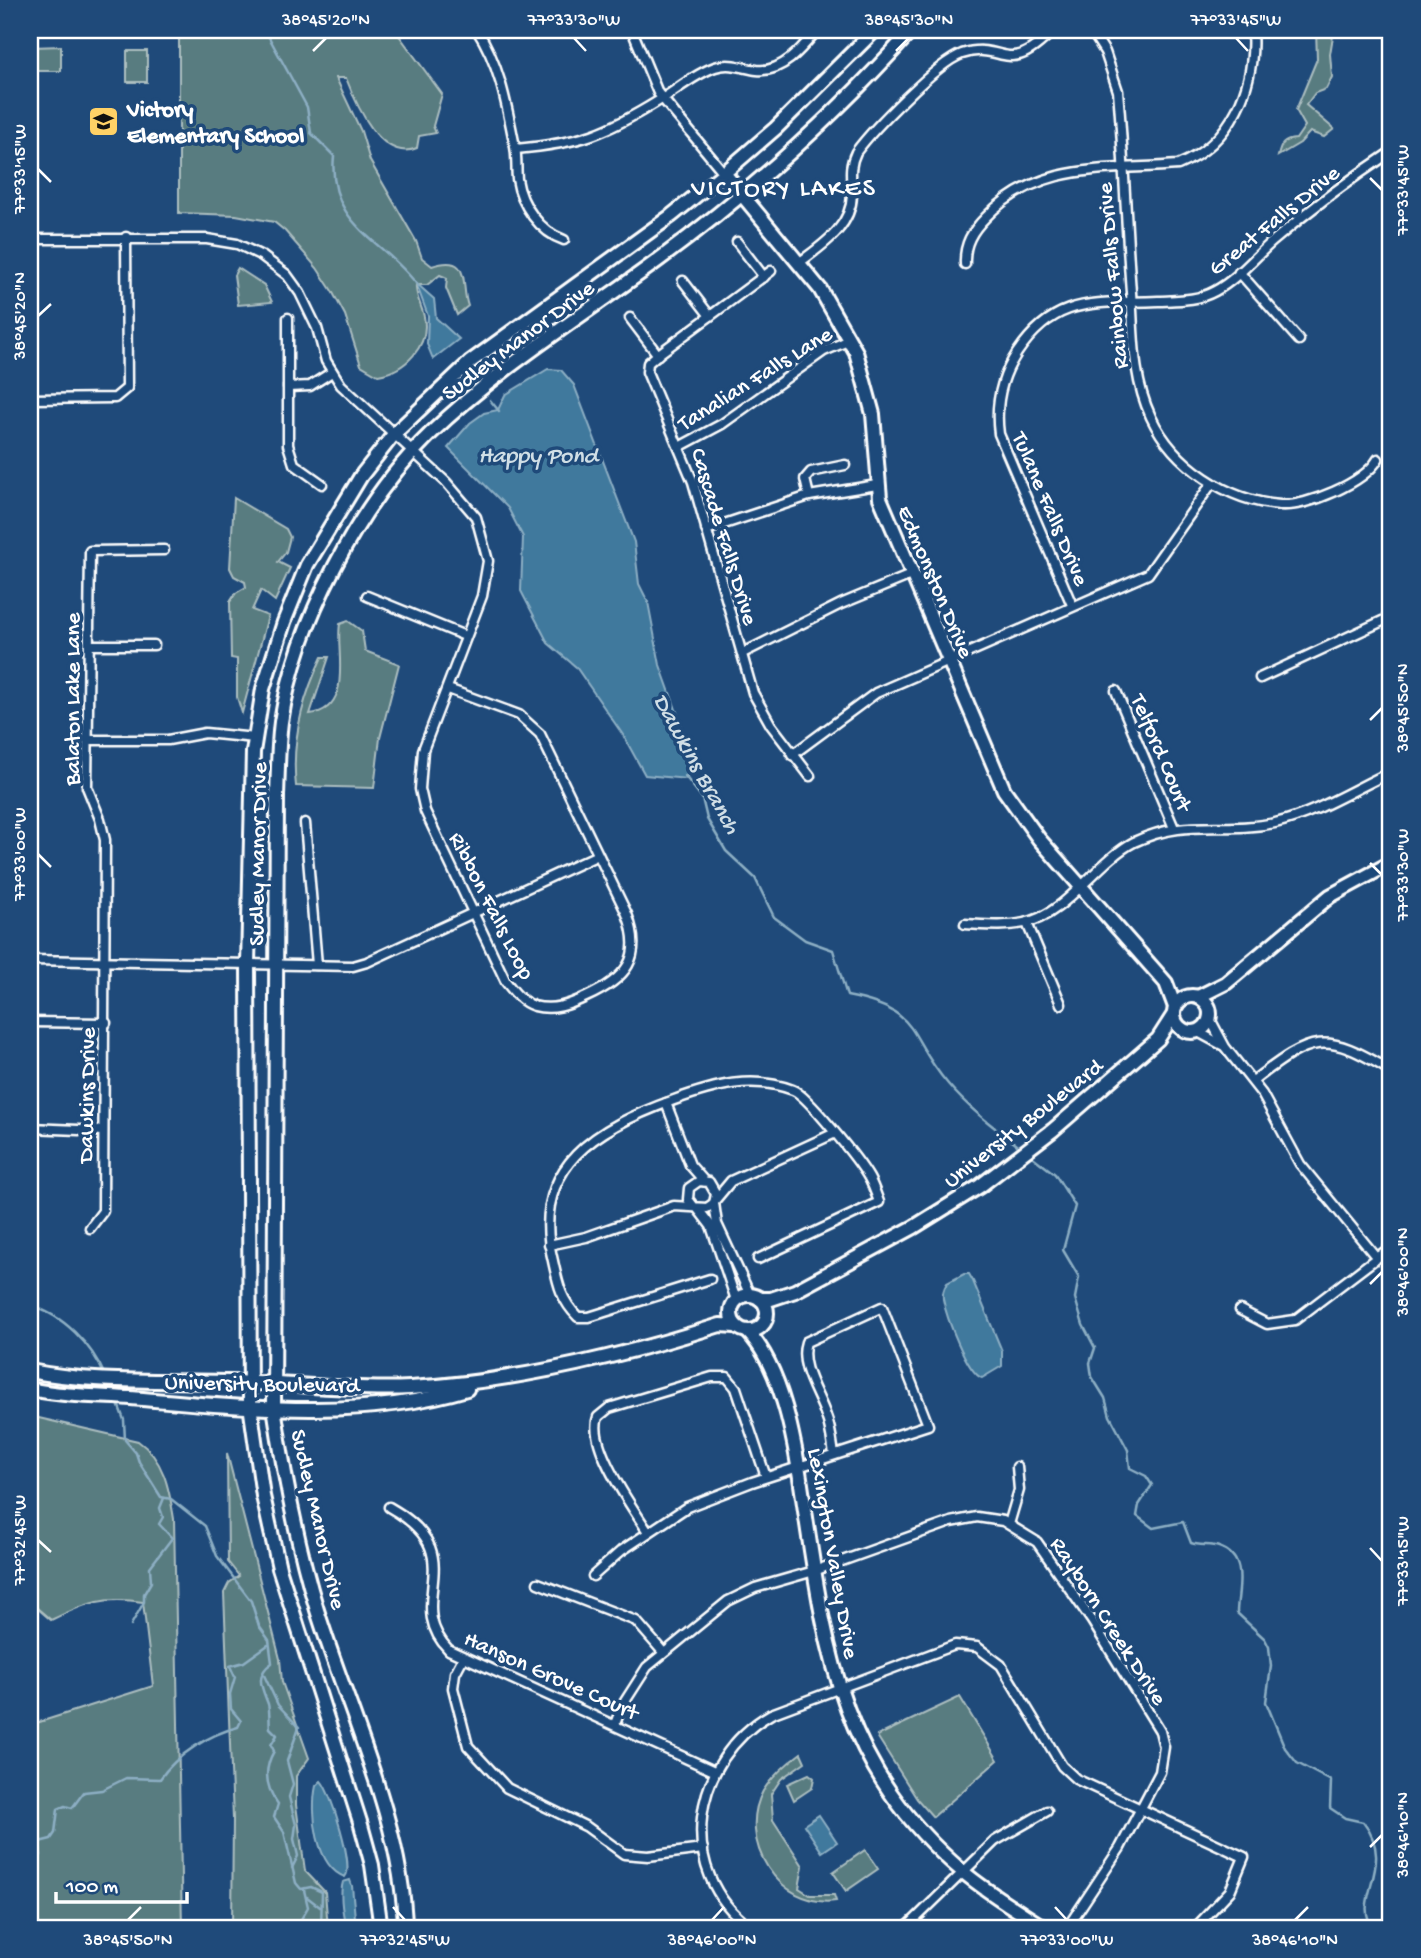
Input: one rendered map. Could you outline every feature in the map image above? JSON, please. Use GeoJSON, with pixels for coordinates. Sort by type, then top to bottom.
{"type":"FeatureCollection","features":[{"type":"Feature","properties":{"kind":"main road","name":"Sudley Manor Drive"},"geometry":{"type":"LineString","coordinates":[[380,1928],[372,1865],[361,1825],[279,1568],[263,1496],[250,1405],[248,964],[256,738],[263,689],[284,622],[307,565],[354,487],[394,434],[470,362],[671,216],[724,173],[785,120],[875,30]]}},
{"type":"Feature","properties":{"kind":"main road","name":"Sudley Manor Drive"},"geometry":{"type":"LineString","coordinates":[[405,1928],[392,1836],[317,1608],[284,1477],[274,1407],[278,753],[281,722],[293,671],[307,629],[342,556],[378,498],[414,452],[473,395],[659,260],[742,195],[912,30]]}},
{"type":"Feature","properties":{"kind":"main road","name":"Edmonston Drive"},"geometry":{"type":"LineString","coordinates":[[724,173],[831,305],[850,340],[863,370],[873,414],[880,498],[1004,790],[1039,839],[1166,983],[1194,997]]}},
{"type":"Feature","properties":{"kind":"main road"},"geometry":{"type":"LineString","coordinates":[[1226,984],[1198,1032],[1184,1031],[1176,1023],[1175,1011],[1194,997],[1226,984],[1319,904],[1391,863]]}},
{"type":"Feature","properties":{"kind":"main road","name":"Edmonston Drive"},"geometry":{"type":"LineString","coordinates":[[1166,983],[1175,1011]]}},
{"type":"Feature","properties":{"kind":"main road"},"geometry":{"type":"LineString","coordinates":[[1194,997],[1207,1003],[1210,1015]]}},
{"type":"Feature","properties":{"kind":"main road","name":"University Boulevard"},"geometry":{"type":"LineString","coordinates":[[755,1297],[776,1298],[795,1290],[914,1227],[996,1175],[1053,1130],[1158,1039],[1175,1011]]}},
{"type":"Feature","properties":{"kind":"main road","name":"University Boulevard"},"geometry":{"type":"LineString","coordinates":[[1158,1039],[1184,1031]]}},
{"type":"Feature","properties":{"kind":"main road","name":"University Boulevard"},"geometry":{"type":"LineString","coordinates":[[765,1320],[795,1290]]}},
{"type":"Feature","properties":{"kind":"main road"},"geometry":{"type":"LineString","coordinates":[[755,1297],[766,1308],[765,1320],[748,1332],[735,1326],[730,1315],[734,1303],[755,1297]]}},
{"type":"Feature","properties":{"kind":"main road","name":"University Boulevard"},"geometry":{"type":"LineString","coordinates":[[683,1334],[720,1317],[734,1303]]}},
{"type":"Feature","properties":{"kind":"main road","name":"Lexington Valley Drive"},"geometry":{"type":"LineString","coordinates":[[765,1320],[765,1357]]}},
{"type":"Feature","properties":{"kind":"main road","name":"University Boulevard"},"geometry":{"type":"LineString","coordinates":[[30,1371],[90,1377],[383,1389],[490,1381],[596,1360],[723,1324],[735,1326]]}},
{"type":"Feature","properties":{"kind":"main road","name":"Lexington Valley Drive"},"geometry":{"type":"LineString","coordinates":[[748,1332],[765,1357],[795,1444],[821,1620],[839,1688],[858,1734],[888,1788],[922,1832],[963,1871],[1045,1928]]}},
{"type":"Feature","properties":{"kind":"main road","name":"University Boulevard"},"geometry":{"type":"LineString","coordinates":[[30,1390],[99,1397],[326,1408],[383,1404],[460,1391],[490,1381]]}},
{"type":"Feature","properties":{"kind":"street"},"geometry":{"type":"LineString","coordinates":[[478,30],[494,58],[516,149],[517,181],[524,200],[544,229],[564,240]]}},
{"type":"Feature","properties":{"kind":"street"},"geometry":{"type":"LineString","coordinates":[[632,30],[662,99],[724,173]]}},
{"type":"Feature","properties":{"kind":"street"},"geometry":{"type":"LineString","coordinates":[[516,149],[588,138],[612,129],[698,74],[718,66],[733,65],[760,70],[773,68],[801,49],[817,30]]}},
{"type":"Feature","properties":{"kind":"street"},"geometry":{"type":"LineString","coordinates":[[799,263],[828,241],[847,218],[852,197],[851,162],[856,152],[943,63],[964,53],[978,52],[1006,58],[1021,56],[1033,50],[1053,30]]}},
{"type":"Feature","properties":{"kind":"street","name":"Rainbow Falls Drive"},"geometry":{"type":"LineString","coordinates":[[1091,30],[1105,52],[1118,91],[1135,366],[1151,418],[1182,460],[1212,483],[1255,503],[1290,506],[1337,491],[1372,469],[1378,459]]}},
{"type":"Feature","properties":{"kind":"street"},"geometry":{"type":"LineString","coordinates":[[965,264],[968,240],[976,227],[1006,199],[1044,177],[1066,172],[1178,165],[1195,158],[1210,144],[1246,93],[1255,60],[1252,30]]}},
{"type":"Feature","properties":{"kind":"street","name":"Great Falls Drive"},"geometry":{"type":"LineString","coordinates":[[1132,303],[1200,297],[1217,290],[1306,214],[1391,152]]}},
{"type":"Feature","properties":{"kind":"street"},"geometry":{"type":"LineString","coordinates":[[30,239],[126,237],[220,240],[237,244],[262,256],[287,275],[300,293],[311,314],[332,372],[310,386],[288,387]]}},
{"type":"Feature","properties":{"kind":"street"},"geometry":{"type":"LineString","coordinates":[[30,399],[115,398],[127,388],[126,237]]}},
{"type":"Feature","properties":{"kind":"street"},"geometry":{"type":"LineString","coordinates":[[630,318],[658,355],[767,274],[737,242]]}},
{"type":"Feature","properties":{"kind":"street"},"geometry":{"type":"LineString","coordinates":[[1239,272],[1299,340]]}},
{"type":"Feature","properties":{"kind":"street"},"geometry":{"type":"LineString","coordinates":[[683,281],[710,316]]}},
{"type":"Feature","properties":{"kind":"street","name":"Tulane Falls Drive"},"geometry":{"type":"LineString","coordinates":[[1072,605],[999,434],[997,414],[1000,390],[1009,366],[1023,344],[1041,324],[1058,312],[1073,306],[1132,303]]}},
{"type":"Feature","properties":{"kind":"street"},"geometry":{"type":"LineString","coordinates":[[288,318],[290,455],[302,471],[322,484]]}},
{"type":"Feature","properties":{"kind":"street","name":"Tanalian Falls Lane"},"geometry":{"type":"LineString","coordinates":[[680,447],[722,424],[824,351],[850,340]]}},
{"type":"Feature","properties":{"kind":"street","name":"Cascade Falls Drive"},"geometry":{"type":"LineString","coordinates":[[658,355],[648,363],[647,372],[680,447],[753,693],[792,755],[810,776]]}},
{"type":"Feature","properties":{"kind":"street","name":"Ribbon Falls Loop"},"geometry":{"type":"LineString","coordinates":[[332,372],[341,385],[463,498],[476,517],[484,537],[488,561],[482,596],[423,750],[420,789],[425,811],[506,982],[518,997],[533,1005],[566,1006],[620,978],[630,964],[634,933],[627,914],[535,728],[519,715],[447,689]]}},
{"type":"Feature","properties":{"kind":"street"},"geometry":{"type":"LineString","coordinates":[[809,496],[805,479],[811,472],[845,465]]}},
{"type":"Feature","properties":{"kind":"street"},"geometry":{"type":"LineString","coordinates":[[792,755],[876,693],[1148,574],[1212,483]]}},
{"type":"Feature","properties":{"kind":"street"},"geometry":{"type":"LineString","coordinates":[[706,530],[809,496],[877,485]]}},
{"type":"Feature","properties":{"kind":"street","name":"Balaton Lake Lane"},"geometry":{"type":"LineString","coordinates":[[104,959],[105,840],[87,787],[90,551],[164,550]]}},
{"type":"Feature","properties":{"kind":"street"},"geometry":{"type":"LineString","coordinates":[[743,653],[796,629],[841,604],[911,575]]}},
{"type":"Feature","properties":{"kind":"street"},"geometry":{"type":"LineString","coordinates":[[367,596],[465,636]]}},
{"type":"Feature","properties":{"kind":"street"},"geometry":{"type":"LineString","coordinates":[[1260,678],[1391,617]]}},
{"type":"Feature","properties":{"kind":"street"},"geometry":{"type":"LineString","coordinates":[[90,645],[154,645]]}},
{"type":"Feature","properties":{"kind":"street","name":"Telford Court"},"geometry":{"type":"LineString","coordinates":[[1116,691],[1174,828]]}},
{"type":"Feature","properties":{"kind":"street"},"geometry":{"type":"LineString","coordinates":[[88,740],[169,740],[205,733],[256,738]]}},
{"type":"Feature","properties":{"kind":"street"},"geometry":{"type":"LineString","coordinates":[[965,924],[1027,923],[1081,886],[1130,844],[1174,828],[1276,822],[1294,817],[1391,772]]}},
{"type":"Feature","properties":{"kind":"street"},"geometry":{"type":"LineString","coordinates":[[306,823],[317,965]]}},
{"type":"Feature","properties":{"kind":"street"},"geometry":{"type":"LineString","coordinates":[[30,960],[104,959],[353,966],[367,962],[598,855]]}},
{"type":"Feature","properties":{"kind":"street"},"geometry":{"type":"LineString","coordinates":[[1027,923],[1060,1004]]}},
{"type":"Feature","properties":{"kind":"street","name":"Dawkins Drive"},"geometry":{"type":"LineString","coordinates":[[90,1228],[103,1210],[106,1023],[104,959]]}},
{"type":"Feature","properties":{"kind":"street"},"geometry":{"type":"LineString","coordinates":[[1210,1015],[1224,1047],[1253,1081],[1300,1164],[1377,1258]]}},
{"type":"Feature","properties":{"kind":"street"},"geometry":{"type":"LineString","coordinates":[[30,1022],[106,1023]]}},
{"type":"Feature","properties":{"kind":"street"},"geometry":{"type":"LineString","coordinates":[[1198,1032],[1224,1047]]}},
{"type":"Feature","properties":{"kind":"street"},"geometry":{"type":"LineString","coordinates":[[1253,1081],[1298,1048],[1318,1042],[1340,1046],[1391,1071]]}},
{"type":"Feature","properties":{"kind":"street"},"geometry":{"type":"LineString","coordinates":[[710,1279],[589,1317],[578,1317],[562,1301],[548,1245],[547,1216],[555,1190],[571,1159],[607,1128],[712,1086],[764,1082],[796,1091],[869,1177],[879,1202],[758,1259]]}},
{"type":"Feature","properties":{"kind":"street"},"geometry":{"type":"LineString","coordinates":[[666,1103],[690,1165],[689,1190],[696,1208],[710,1226],[734,1303]]}},
{"type":"Feature","properties":{"kind":"street"},"geometry":{"type":"LineString","coordinates":[[30,1128],[103,1131]]}},
{"type":"Feature","properties":{"kind":"street"},"geometry":{"type":"LineString","coordinates":[[674,1206],[695,1182],[731,1181],[834,1134]]}},
{"type":"Feature","properties":{"kind":"street"},"geometry":{"type":"LineString","coordinates":[[690,1165],[715,1189],[717,1223],[755,1297]]}},
{"type":"Feature","properties":{"kind":"street"},"geometry":{"type":"LineString","coordinates":[[548,1245],[586,1237],[674,1206],[707,1208],[731,1181]]}},
{"type":"Feature","properties":{"kind":"street"},"geometry":{"type":"LineString","coordinates":[[1240,1310],[1267,1324],[1295,1320],[1391,1247]]}},
{"type":"Feature","properties":{"kind":"street"},"geometry":{"type":"LineString","coordinates":[[593,1576],[648,1532],[687,1507],[766,1477],[928,1425],[883,1307],[806,1342],[804,1360],[828,1419],[834,1455]]}},
{"type":"Feature","properties":{"kind":"street"},"geometry":{"type":"LineString","coordinates":[[648,1532],[610,1468],[597,1436],[598,1417],[609,1408],[712,1377],[727,1377],[736,1388],[766,1477]]}},
{"type":"Feature","properties":{"kind":"street"},"geometry":{"type":"LineString","coordinates":[[1009,1524],[1019,1490],[1017,1467]]}},
{"type":"Feature","properties":{"kind":"street","name":"Hanson Grove Court"},"geometry":{"type":"LineString","coordinates":[[389,1507],[418,1526],[430,1543],[436,1572],[430,1602],[433,1623],[442,1642],[463,1658],[615,1724],[714,1771]]}},
{"type":"Feature","properties":{"kind":"street","name":"Rayborn Creek Drive"},"geometry":{"type":"LineString","coordinates":[[615,1724],[622,1706],[646,1667],[728,1601],[755,1588],[814,1572],[951,1522],[977,1517],[1009,1524],[1027,1534],[1046,1552],[1160,1731],[1164,1747],[1161,1768],[1142,1807],[1100,1881],[1067,1928]]}},
{"type":"Feature","properties":{"kind":"street"},"geometry":{"type":"LineString","coordinates":[[538,1583],[636,1621],[663,1652]]}},
{"type":"Feature","properties":{"kind":"street"},"geometry":{"type":"LineString","coordinates":[[751,1928],[737,1916],[717,1887],[703,1849],[704,1800],[714,1771],[736,1740],[757,1722],[944,1647],[977,1647],[1001,1665],[1069,1773],[1244,1857],[1230,1891],[1195,1928]]}},
{"type":"Feature","properties":{"kind":"street"},"geometry":{"type":"LineString","coordinates":[[463,1658],[455,1673],[453,1688],[468,1746],[508,1788],[587,1827],[624,1854],[648,1856],[703,1849]]}},
{"type":"Feature","properties":{"kind":"street"},"geometry":{"type":"LineString","coordinates":[[906,1928],[1003,1835],[1047,1811]]}},
{"type":"Feature","properties":{"kind":"green space"},"geometry":{"type":"Polygon","coordinates":[[[179,30],[395,30],[442,94],[433,126],[436,133],[419,136],[417,148],[404,150],[392,147],[381,139],[363,116],[346,78],[336,78],[361,131],[370,161],[416,241],[422,258],[432,266],[454,264],[462,274],[468,306],[457,315],[446,288],[447,278],[440,275],[427,285],[416,285],[425,328],[419,347],[406,363],[388,373],[378,375],[361,365],[345,315],[332,291],[317,268],[274,222],[236,215],[179,213],[179,30]]]}},
{"type":"Feature","properties":{"kind":"green space"},"geometry":{"type":"Polygon","coordinates":[[[1316,30],[1334,30],[1330,54],[1332,77],[1326,89],[1315,93],[1306,105],[1334,129],[1324,137],[1310,132],[1300,143],[1278,156],[1283,143],[1296,139],[1305,126],[1296,110],[1317,59],[1316,30]]]}},
{"type":"Feature","properties":{"kind":"green space"},"geometry":{"type":"Polygon","coordinates":[[[61,46],[61,71],[32,71],[32,47],[61,46]]]}},
{"type":"Feature","properties":{"kind":"green space"},"geometry":{"type":"Polygon","coordinates":[[[127,51],[147,51],[147,82],[127,82],[127,51]]]}},
{"type":"Feature","properties":{"kind":"green space"},"geometry":{"type":"Polygon","coordinates":[[[238,268],[264,285],[272,302],[238,305],[234,275],[238,268]]]}},
{"type":"Feature","properties":{"kind":"green space"},"geometry":{"type":"Polygon","coordinates":[[[234,498],[286,529],[290,537],[286,552],[278,562],[290,568],[275,601],[261,590],[252,610],[268,616],[242,713],[237,697],[237,659],[231,658],[230,602],[236,593],[246,587],[245,582],[234,576],[230,568],[234,498]]]}},
{"type":"Feature","properties":{"kind":"green space"},"geometry":{"type":"Polygon","coordinates":[[[348,621],[362,631],[365,651],[399,664],[380,738],[374,788],[296,786],[297,737],[309,688],[322,657],[329,657],[310,714],[324,710],[333,701],[340,677],[340,624],[348,621]]]}},
{"type":"Feature","properties":{"kind":"green space"},"geometry":{"type":"Polygon","coordinates":[[[30,1416],[138,1441],[154,1456],[167,1485],[174,1519],[182,1928],[30,1928],[30,1725],[153,1686],[143,1602],[95,1602],[51,1620],[30,1602],[30,1416]]]}},
{"type":"Feature","properties":{"kind":"green space"},"geometry":{"type":"Polygon","coordinates":[[[227,1453],[280,1659],[282,1682],[309,1758],[296,1776],[296,1805],[305,1871],[325,1892],[328,1928],[232,1928],[233,1819],[224,1593],[229,1583],[239,1576],[228,1562],[227,1453]]]}},
{"type":"Feature","properties":{"kind":"green space"},"geometry":{"type":"Polygon","coordinates":[[[960,1697],[998,1760],[933,1817],[917,1799],[877,1736],[960,1697]]]}},
{"type":"Feature","properties":{"kind":"green space"},"geometry":{"type":"Polygon","coordinates":[[[801,1753],[805,1762],[781,1779],[771,1794],[773,1820],[803,1866],[799,1888],[810,1895],[834,1895],[836,1901],[815,1901],[797,1894],[781,1883],[768,1868],[759,1850],[755,1830],[756,1810],[763,1791],[780,1770],[801,1753]]]}},
{"type":"Feature","properties":{"kind":"green space"},"geometry":{"type":"Polygon","coordinates":[[[809,1774],[814,1778],[812,1788],[794,1800],[787,1784],[809,1774]]]}},
{"type":"Feature","properties":{"kind":"green space"},"geometry":{"type":"Polygon","coordinates":[[[865,1850],[878,1869],[846,1891],[833,1872],[865,1850]]]}},
{"type":"Feature","properties":{"kind":"water"},"geometry":{"type":"Polygon","coordinates":[[[416,283],[434,299],[436,318],[459,339],[433,359],[427,344],[428,316],[416,283]]]}},
{"type":"Feature","properties":{"kind":"water","name":"Happy Pond"},"geometry":{"type":"Polygon","coordinates":[[[548,369],[561,370],[574,385],[634,542],[639,584],[648,602],[660,665],[678,715],[688,759],[687,779],[645,775],[623,735],[576,667],[548,643],[521,591],[523,537],[508,508],[448,448],[470,423],[484,413],[498,410],[505,395],[548,369]]]}},
{"type":"Feature","properties":{"kind":"water"},"geometry":{"type":"Polygon","coordinates":[[[969,1274],[973,1281],[1002,1351],[1002,1366],[982,1378],[976,1374],[964,1355],[943,1299],[947,1283],[969,1274]]]}},
{"type":"Feature","properties":{"kind":"water"},"geometry":{"type":"Polygon","coordinates":[[[321,1781],[330,1799],[344,1845],[347,1860],[345,1877],[327,1862],[317,1838],[314,1797],[316,1786],[321,1781]]]}},
{"type":"Feature","properties":{"kind":"water"},"geometry":{"type":"Polygon","coordinates":[[[819,1815],[837,1842],[822,1852],[804,1825],[819,1815]]]}},
{"type":"Feature","properties":{"kind":"water"},"geometry":{"type":"Polygon","coordinates":[[[350,1880],[356,1928],[346,1928],[342,1905],[343,1882],[350,1880]]]}},
{"type":"Feature","properties":{"kind":"waterway","name":"Dawkins Branch"},"geometry":{"type":"LineString","coordinates":[[265,30],[307,107],[311,133],[334,156],[334,180],[339,199],[349,216],[418,286]]}},
{"type":"Feature","properties":{"kind":"waterway","name":"Dawkins Branch"},"geometry":{"type":"LineString","coordinates":[[490,400],[499,411]]}},
{"type":"Feature","properties":{"kind":"waterway","name":"Dawkins Branch"},"geometry":{"type":"LineString","coordinates":[[685,776],[702,798],[707,819],[726,851],[755,878],[774,917],[805,940],[833,950],[847,996],[872,1002],[901,1017],[956,1093],[1021,1148]]}},
{"type":"Feature","properties":{"kind":"waterway","name":"Dawkins Branch"},"geometry":{"type":"LineString","coordinates":[[1029,1154],[1055,1174],[1075,1206],[1063,1250],[1079,1277],[1075,1298],[1083,1325],[1095,1348],[1090,1363],[1092,1377],[1105,1398],[1110,1416],[1128,1450],[1130,1468],[1146,1476],[1152,1485],[1139,1505],[1137,1516],[1153,1528],[1183,1522],[1191,1543],[1219,1547],[1235,1559],[1240,1576],[1237,1613],[1265,1639],[1269,1647],[1271,1666],[1266,1702],[1285,1748],[1297,1763],[1331,1781],[1330,1808],[1345,1818],[1363,1822],[1372,1838],[1376,1853],[1375,1868],[1367,1906],[1368,1917],[1374,1928]]}},
{"type":"Feature","properties":{"kind":"waterway"},"geometry":{"type":"LineString","coordinates":[[30,1306],[54,1316],[75,1332],[92,1353],[105,1376]]}},
{"type":"Feature","properties":{"kind":"waterway"},"geometry":{"type":"LineString","coordinates":[[117,1401],[124,1420],[125,1440],[136,1453],[161,1497],[171,1499],[205,1526],[217,1556],[251,1601],[259,1626],[269,1640],[272,1663],[263,1672],[261,1682],[269,1707],[270,1728],[277,1735],[271,1745],[274,1751],[268,1765],[267,1779],[278,1804],[274,1817],[284,1832],[296,1883],[301,1889],[311,1887],[322,1892],[321,1928]]}},
{"type":"Feature","properties":{"kind":"waterway"},"geometry":{"type":"LineString","coordinates":[[131,1625],[151,1582],[150,1567],[172,1538],[159,1524],[163,1517],[160,1508],[164,1498]]}},
{"type":"Feature","properties":{"kind":"waterway"},"geometry":{"type":"LineString","coordinates":[[30,1867],[34,1867],[41,1855],[39,1842],[51,1839],[55,1833],[58,1809],[65,1806],[72,1808],[84,1792],[102,1790],[126,1778],[160,1779],[194,1747],[238,1727],[241,1721],[231,1709],[230,1694],[235,1677],[230,1666],[244,1662],[268,1645]]}},
{"type":"Feature","properties":{"kind":"waterway"},"geometry":{"type":"LineString","coordinates":[[263,1673],[278,1705],[299,1727],[287,1761],[293,1784],[289,1797],[296,1825],[294,1839],[298,1856],[292,1868]]}},
{"type":"Feature","properties":{"kind":"waterway"},"geometry":{"type":"LineString","coordinates":[[296,1928],[308,1907],[304,1890]]}},
{"type":"Feature","properties":{"kind":"waterway"},"geometry":{"type":"LineString","coordinates":[[307,1897],[320,1907]]}},
{"type":"Feature","properties":{"kind":"place","name":"Victory Elementary School"},"geometry":{"type":"Point","coordinates":[104,121]}},
{"type":"Feature","properties":{"kind":"district","name":"VICTORY LAKES"},"geometry":{"type":"Point","coordinates":[784,186]}}]}
